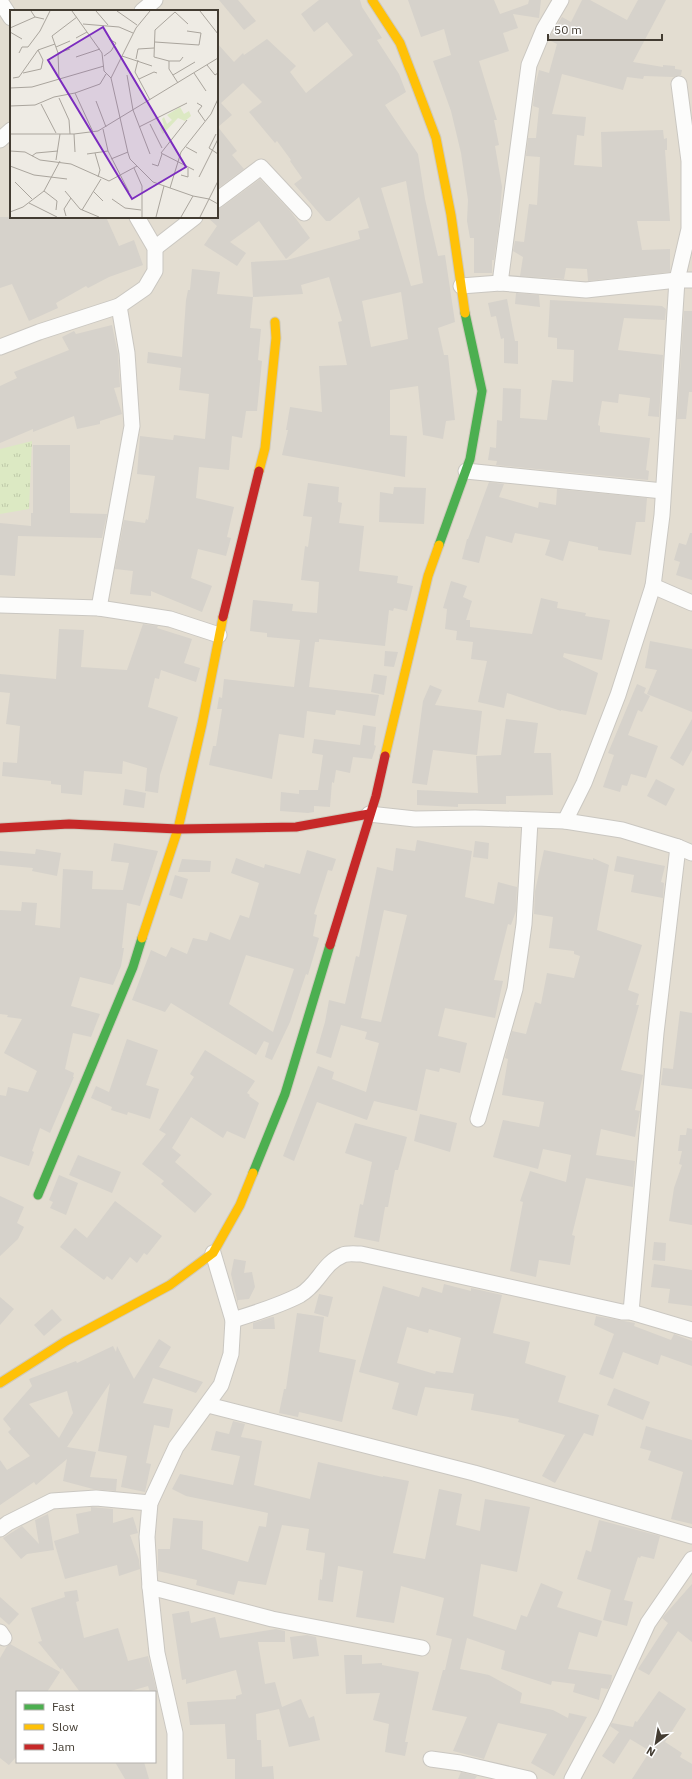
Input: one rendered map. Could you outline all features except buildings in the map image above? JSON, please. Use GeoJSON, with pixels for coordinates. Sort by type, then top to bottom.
{"type":"FeatureCollection","features":[{"type":"Feature","properties":{"kind":"street"},"geometry":{"type":"LineString","coordinates":[[143,10],[155,0]]}},
{"type":"Feature","properties":{"kind":"street"},"geometry":{"type":"LineString","coordinates":[[0,1383],[66,1341],[170,1285],[213,1253],[240,1205],[285,1094],[369,814],[376,796],[428,576],[470,460],[482,391],[466,317],[451,215],[436,138],[400,43],[372,0]]}},
{"type":"Feature","properties":{"kind":"street"},"geometry":{"type":"LineString","coordinates":[[500,283],[529,65],[544,29],[561,0]]}},
{"type":"Feature","properties":{"kind":"street"},"geometry":{"type":"LineString","coordinates":[[0,1],[10,16]]}},
{"type":"Feature","properties":{"kind":"street"},"geometry":{"type":"LineString","coordinates":[[565,821],[584,783],[618,695],[653,586],[662,515],[662,490],[677,280],[689,229],[690,161],[679,84]]}},
{"type":"Feature","properties":{"kind":"street"},"geometry":{"type":"LineString","coordinates":[[0,140],[10,131]]}},
{"type":"Feature","properties":{"kind":"street"},"geometry":{"type":"LineString","coordinates":[[218,199],[261,167],[304,213]]}},
{"type":"Feature","properties":{"kind":"street"},"geometry":{"type":"LineString","coordinates":[[0,347],[39,332],[119,306],[145,288],[155,271],[155,248],[138,218]]}},
{"type":"Feature","properties":{"kind":"street"},"geometry":{"type":"LineString","coordinates":[[155,248],[194,218]]}},
{"type":"Feature","properties":{"kind":"street"},"geometry":{"type":"LineString","coordinates":[[462,286],[500,283],[586,290],[677,280],[692,280]]}},
{"type":"Feature","properties":{"kind":"street"},"geometry":{"type":"LineString","coordinates":[[98,608],[132,426],[127,353],[119,306]]}},
{"type":"Feature","properties":{"kind":"street"},"geometry":{"type":"LineString","coordinates":[[38,1196],[133,967],[178,829],[202,724],[219,635],[265,448],[276,338],[275,322]]}},
{"type":"Feature","properties":{"kind":"street"},"geometry":{"type":"LineString","coordinates":[[466,471],[662,490]]}},
{"type":"Feature","properties":{"kind":"street"},"geometry":{"type":"LineString","coordinates":[[653,586],[692,602]]}},
{"type":"Feature","properties":{"kind":"street"},"geometry":{"type":"LineString","coordinates":[[0,605],[98,608],[170,619],[219,635]]}},
{"type":"Feature","properties":{"kind":"street"},"geometry":{"type":"LineString","coordinates":[[0,828],[69,824],[178,829],[296,827],[369,814],[415,819],[475,818],[565,821],[622,830],[685,850],[656,1034],[631,1312]]}},
{"type":"Feature","properties":{"kind":"street"},"geometry":{"type":"LineString","coordinates":[[478,1119],[515,990],[524,924],[530,821]]}},
{"type":"Feature","properties":{"kind":"street"},"geometry":{"type":"LineString","coordinates":[[175,1779],[175,1733],[157,1653],[150,1587],[147,1536],[150,1503],[176,1447],[221,1386],[231,1354],[233,1320],[213,1253]]}},
{"type":"Feature","properties":{"kind":"street"},"geometry":{"type":"LineString","coordinates":[[233,1320],[274,1306],[301,1294],[313,1284],[327,1265],[344,1254],[361,1254],[622,1312],[631,1312],[692,1330]]}},
{"type":"Feature","properties":{"kind":"street"},"geometry":{"type":"LineString","coordinates":[[208,1405],[474,1473],[692,1536]]}},
{"type":"Feature","properties":{"kind":"street"},"geometry":{"type":"LineString","coordinates":[[0,1529],[52,1501],[96,1498],[150,1503]]}},
{"type":"Feature","properties":{"kind":"street"},"geometry":{"type":"LineString","coordinates":[[572,1779],[605,1718],[648,1623],[692,1559]]}},
{"type":"Feature","properties":{"kind":"street"},"geometry":{"type":"LineString","coordinates":[[150,1587],[272,1619],[422,1648]]}},
{"type":"Feature","properties":{"kind":"street"},"geometry":{"type":"LineString","coordinates":[[431,1759],[460,1763],[529,1779]]}},
{"type":"Feature","properties":{"kind":"shaded area"},"geometry":{"type":"Polygon","coordinates":[[[0,0],[692,0],[692,1779],[0,1779],[0,0]]]}},
{"type":"Feature","properties":{"kind":"green space"},"geometry":{"type":"Polygon","coordinates":[[[32,441],[29,509],[0,514],[0,449],[32,441]]]}},
{"type":"Feature","properties":{"kind":"traffic: fast"},"geometry":{"type":"LineString","coordinates":[[439,545],[470,459],[482,391],[465,313]]}},
{"type":"Feature","properties":{"kind":"traffic: fast"},"geometry":{"type":"LineString","coordinates":[[38,1195],[133,967],[142,938]]}},
{"type":"Feature","properties":{"kind":"traffic: fast"},"geometry":{"type":"LineString","coordinates":[[253,1173],[285,1094],[330,945]]}},
{"type":"Feature","properties":{"kind":"traffic: slow"},"geometry":{"type":"LineString","coordinates":[[372,0],[400,43],[436,138],[451,215],[465,313]]}},
{"type":"Feature","properties":{"kind":"traffic: slow"},"geometry":{"type":"LineString","coordinates":[[259,471],[265,448],[276,338],[275,322]]}},
{"type":"Feature","properties":{"kind":"traffic: slow"},"geometry":{"type":"LineString","coordinates":[[385,756],[428,576],[439,545]]}},
{"type":"Feature","properties":{"kind":"traffic: slow"},"geometry":{"type":"LineString","coordinates":[[142,938],[178,829],[202,724],[223,617]]}},
{"type":"Feature","properties":{"kind":"traffic: slow"},"geometry":{"type":"LineString","coordinates":[[0,1383],[66,1341],[170,1285],[213,1253],[240,1205],[253,1173]]}},
{"type":"Feature","properties":{"kind":"traffic: jam"},"geometry":{"type":"LineString","coordinates":[[223,617],[259,471]]}},
{"type":"Feature","properties":{"kind":"traffic: jam"},"geometry":{"type":"LineString","coordinates":[[330,945],[376,796],[385,756]]}},
{"type":"Feature","properties":{"kind":"traffic: jam"},"geometry":{"type":"LineString","coordinates":[[0,828],[69,824],[178,829],[296,827],[369,814]]}}]}
